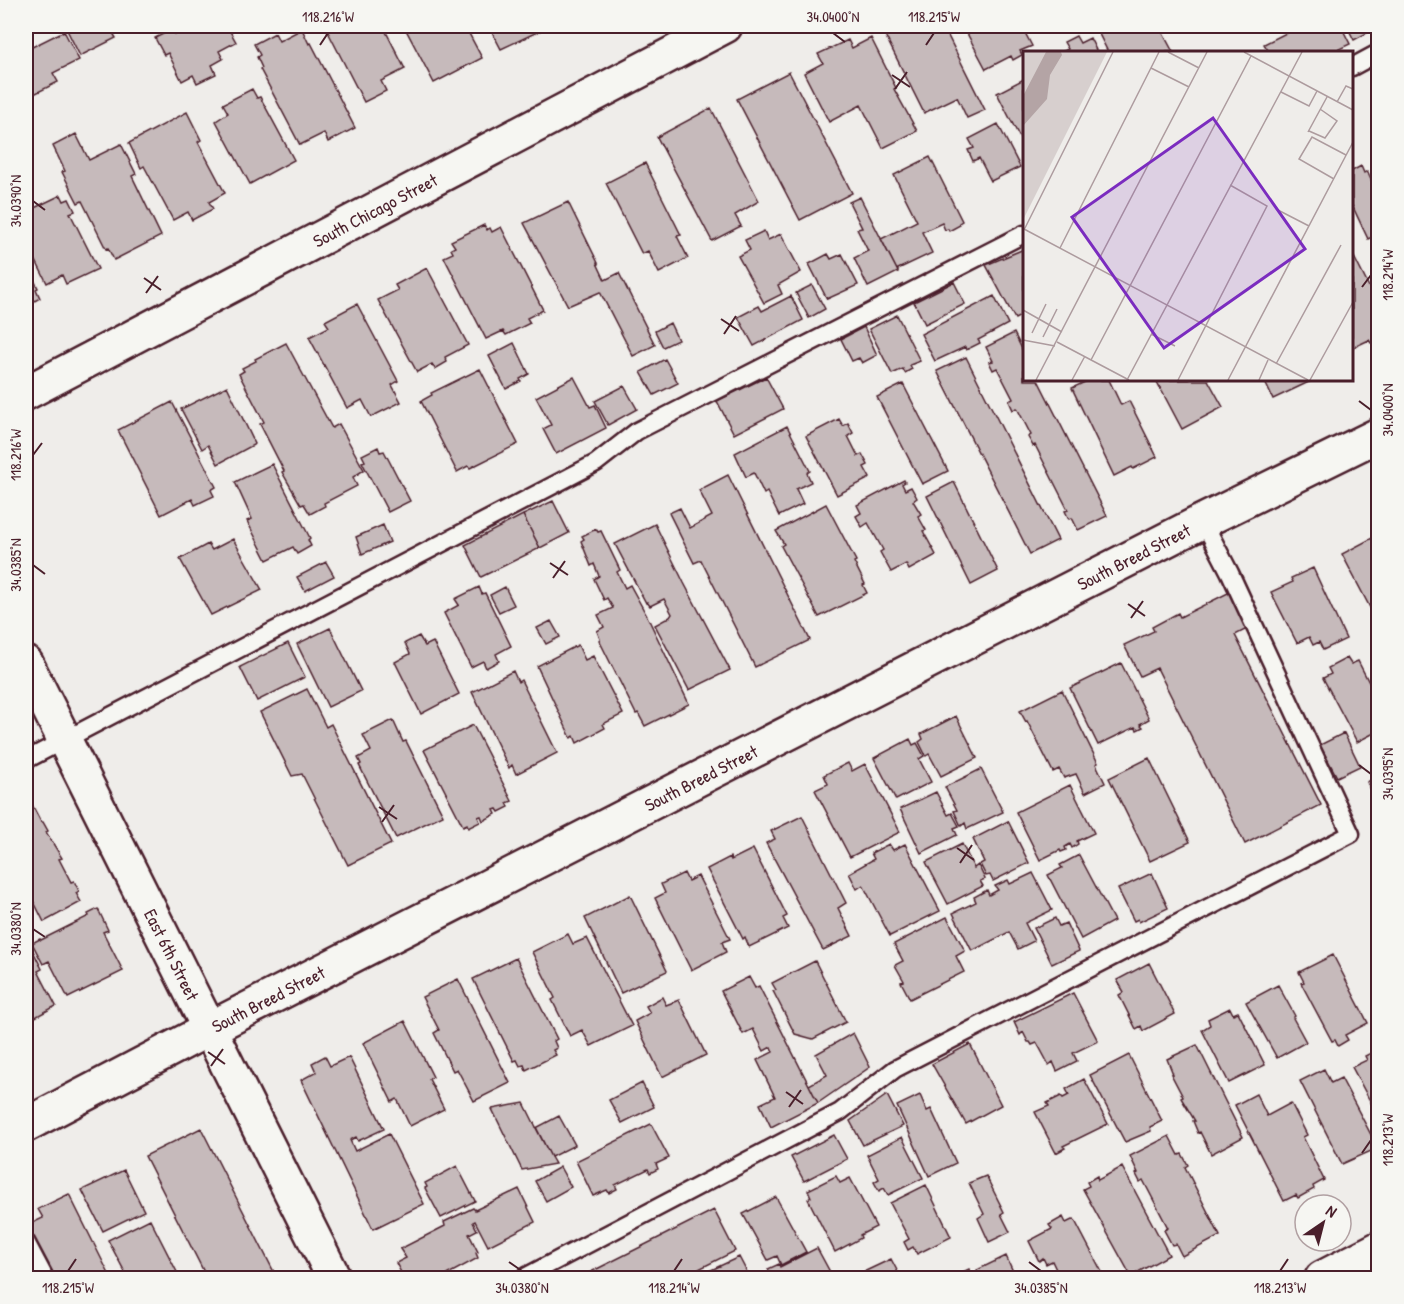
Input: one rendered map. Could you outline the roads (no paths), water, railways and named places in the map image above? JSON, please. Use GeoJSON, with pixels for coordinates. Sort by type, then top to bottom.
{"type":"FeatureCollection","features":[{"type":"Feature","properties":{"kind":"street","name":"South Chicago Street"},"geometry":{"type":"LineString","coordinates":[[26,393],[725,26]]}},
{"type":"Feature","properties":{"kind":"street","name":"South Breed Street"},"geometry":{"type":"LineString","coordinates":[[26,1125],[209,1029],[1203,521],[1378,435]]}},
{"type":"Feature","properties":{"kind":"street","name":"East 6th Street"},"geometry":{"type":"LineString","coordinates":[[26,663],[334,1278]]}},
{"type":"Feature","properties":{"kind":"street"},"geometry":{"type":"LineString","coordinates":[[1322,1278],[1378,1249]]}},
{"type":"Feature","properties":{"kind":"lane"},"geometry":{"type":"LineString","coordinates":[[1353,66],[1378,53]]}},
{"type":"Feature","properties":{"kind":"lane"},"geometry":{"type":"LineString","coordinates":[[26,760],[596,463],[637,431],[1023,235]]}},
{"type":"Feature","properties":{"kind":"lane"},"geometry":{"type":"LineString","coordinates":[[523,1278],[840,1112],[895,1069],[1351,834],[1230,573],[1203,521]]}},
{"type":"Feature","properties":{"kind":"lane"},"geometry":{"type":"LineString","coordinates":[[26,1242],[45,1278]]}}]}
